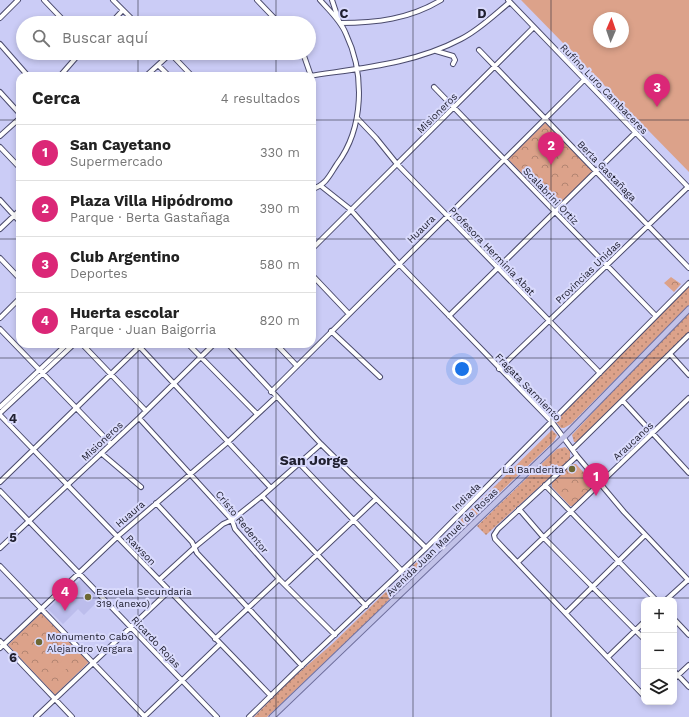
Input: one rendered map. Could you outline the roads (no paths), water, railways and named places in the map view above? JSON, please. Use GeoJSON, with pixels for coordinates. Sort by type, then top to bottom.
{"type":"FeatureCollection","features":[{"type":"Feature","properties":{"kind":"main road","name":"Avenida Juan Manuel de Rosas"},"geometry":{"type":"LineString","coordinates":[[272,717],[564,437],[689,309]]}},
{"type":"Feature","properties":{"kind":"street"},"geometry":{"type":"LineString","coordinates":[[0,18],[18,0]]}},
{"type":"Feature","properties":{"kind":"street"},"geometry":{"type":"LineString","coordinates":[[44,0],[59,16]]}},
{"type":"Feature","properties":{"kind":"street"},"geometry":{"type":"LineString","coordinates":[[112,0],[129,16]]}},
{"type":"Feature","properties":{"kind":"street"},"geometry":{"type":"LineString","coordinates":[[257,0],[273,16]]}},
{"type":"Feature","properties":{"kind":"street"},"geometry":{"type":"LineString","coordinates":[[316,188],[321,186],[340,160],[350,141],[357,118],[359,84],[357,69],[346,33],[340,23],[320,0]]}},
{"type":"Feature","properties":{"kind":"street"},"geometry":{"type":"LineString","coordinates":[[332,0],[340,23]]}},
{"type":"Feature","properties":{"kind":"street"},"geometry":{"type":"LineString","coordinates":[[340,23],[382,22],[428,8],[441,0]]}},
{"type":"Feature","properties":{"kind":"street"},"geometry":{"type":"LineString","coordinates":[[316,75],[402,61],[436,51],[462,39],[481,26],[509,1]]}},
{"type":"Feature","properties":{"kind":"street","name":"Rufino Luro Cambaceres"},"geometry":{"type":"LineString","coordinates":[[509,1],[688,187]]}},
{"type":"Feature","properties":{"kind":"street"},"geometry":{"type":"LineString","coordinates":[[117,16],[123,10]]}},
{"type":"Feature","properties":{"kind":"street","name":"Misioneros"},"geometry":{"type":"LineString","coordinates":[[316,244],[496,67],[534,27]]}},
{"type":"Feature","properties":{"kind":"street"},"geometry":{"type":"LineString","coordinates":[[0,44],[24,72]]}},
{"type":"Feature","properties":{"kind":"street","name":"Berta Gastañaga"},"geometry":{"type":"LineString","coordinates":[[479,50],[689,268]]}},
{"type":"Feature","properties":{"kind":"street"},"geometry":{"type":"LineString","coordinates":[[436,51],[452,56],[454,60],[453,64]]}},
{"type":"Feature","properties":{"kind":"street"},"geometry":{"type":"LineString","coordinates":[[63,72],[74,60]]}},
{"type":"Feature","properties":{"kind":"street"},"geometry":{"type":"LineString","coordinates":[[150,72],[163,60]]}},
{"type":"Feature","properties":{"kind":"street"},"geometry":{"type":"LineString","coordinates":[[177,60],[188,72]]}},
{"type":"Feature","properties":{"kind":"street"},"geometry":{"type":"LineString","coordinates":[[305,60],[309,72]]}},
{"type":"Feature","properties":{"kind":"street"},"geometry":{"type":"LineString","coordinates":[[158,65],[165,72]]}},
{"type":"Feature","properties":{"kind":"street","name":"Huaura"},"geometry":{"type":"LineString","coordinates":[[316,346],[398,263],[506,160],[584,80]]}},
{"type":"Feature","properties":{"kind":"street","name":"Scalabrini Ortiz"},"geometry":{"type":"LineString","coordinates":[[434,87],[656,316]]}},
{"type":"Feature","properties":{"kind":"street"},"geometry":{"type":"LineString","coordinates":[[0,92],[16,110]]}},
{"type":"Feature","properties":{"kind":"street","name":"Profesora Herminia Abat"},"geometry":{"type":"LineString","coordinates":[[357,118],[376,138],[397,164],[600,373]]}},
{"type":"Feature","properties":{"kind":"street"},"geometry":{"type":"LineString","coordinates":[[0,136],[16,122]]}},
{"type":"Feature","properties":{"kind":"street"},"geometry":{"type":"LineString","coordinates":[[449,316],[636,133]]}},
{"type":"Feature","properties":{"kind":"street"},"geometry":{"type":"LineString","coordinates":[[0,147],[16,164]]}},
{"type":"Feature","properties":{"kind":"street","name":"Fragata Sarmiento"},"geometry":{"type":"LineString","coordinates":[[321,186],[350,209],[398,263],[552,422],[600,484],[645,535],[688,580]]}},
{"type":"Feature","properties":{"kind":"street","name":"Provincias Unidas"},"geometry":{"type":"LineString","coordinates":[[499,369],[688,187]]}},
{"type":"Feature","properties":{"kind":"street"},"geometry":{"type":"LineString","coordinates":[[0,200],[14,216],[0,229]]}},
{"type":"Feature","properties":{"kind":"street"},"geometry":{"type":"LineString","coordinates":[[0,258],[16,275]]}},
{"type":"Feature","properties":{"kind":"street"},"geometry":{"type":"LineString","coordinates":[[316,278],[349,314]]}},
{"type":"Feature","properties":{"kind":"street","name":"Indiada"},"geometry":{"type":"LineString","coordinates":[[249,717],[426,548],[689,283]]}},
{"type":"Feature","properties":{"kind":"street"},"geometry":{"type":"LineString","coordinates":[[0,318],[16,302]]}},
{"type":"Feature","properties":{"kind":"street"},"geometry":{"type":"LineString","coordinates":[[0,329],[16,346]]}},
{"type":"Feature","properties":{"kind":"street"},"geometry":{"type":"LineString","coordinates":[[331,331],[380,377]]}},
{"type":"Feature","properties":{"kind":"street"},"geometry":{"type":"LineString","coordinates":[[573,449],[689,335]]}},
{"type":"Feature","properties":{"kind":"street"},"geometry":{"type":"LineString","coordinates":[[18,348],[110,444]]}},
{"type":"Feature","properties":{"kind":"street"},"geometry":{"type":"LineString","coordinates":[[0,414],[63,348]]}},
{"type":"Feature","properties":{"kind":"street"},"geometry":{"type":"LineString","coordinates":[[0,407],[69,348]]}},
{"type":"Feature","properties":{"kind":"street"},"geometry":{"type":"LineString","coordinates":[[86,348],[146,411]]}},
{"type":"Feature","properties":{"kind":"street"},"geometry":{"type":"LineString","coordinates":[[0,482],[137,348]]}},
{"type":"Feature","properties":{"kind":"street"},"geometry":{"type":"LineString","coordinates":[[143,348],[270,487]]}},
{"type":"Feature","properties":{"kind":"street"},"geometry":{"type":"LineString","coordinates":[[192,348],[257,414]]}},
{"type":"Feature","properties":{"kind":"street","name":"Misioneros"},"geometry":{"type":"LineString","coordinates":[[0,548],[139,418],[210,348]]}},
{"type":"Feature","properties":{"kind":"street"},"geometry":{"type":"LineString","coordinates":[[232,348],[321,444],[426,548]]}},
{"type":"Feature","properties":{"kind":"street"},"geometry":{"type":"LineString","coordinates":[[280,348],[297,366]]}},
{"type":"Feature","properties":{"kind":"street","name":"Huaura"},"geometry":{"type":"LineString","coordinates":[[271,392],[314,348]]}},
{"type":"Feature","properties":{"kind":"street"},"geometry":{"type":"LineString","coordinates":[[670,354],[689,375]]}},
{"type":"Feature","properties":{"kind":"street","name":"Huaura"},"geometry":{"type":"LineString","coordinates":[[2,647],[117,536],[228,441],[276,397]]}},
{"type":"Feature","properties":{"kind":"street","name":"Araucanos"},"geometry":{"type":"LineString","coordinates":[[518,562],[572,512],[689,398]]}},
{"type":"Feature","properties":{"kind":"street"},"geometry":{"type":"LineString","coordinates":[[623,401],[689,473]]}},
{"type":"Feature","properties":{"kind":"street","name":"Rawson"},"geometry":{"type":"LineString","coordinates":[[0,414],[271,696]]}},
{"type":"Feature","properties":{"kind":"street","name":"Cristo Redentor"},"geometry":{"type":"LineString","coordinates":[[139,418],[191,473],[232,520],[235,528],[279,579],[335,635]]}},
{"type":"Feature","properties":{"kind":"street"},"geometry":{"type":"LineString","coordinates":[[159,580],[195,547],[223,524],[232,520],[262,496],[270,487],[300,464],[321,444]]}},
{"type":"Feature","properties":{"kind":"street"},"geometry":{"type":"LineString","coordinates":[[101,453],[141,487]]}},
{"type":"Feature","properties":{"kind":"street"},"geometry":{"type":"LineString","coordinates":[[577,456],[519,509],[494,535],[641,693]]}},
{"type":"Feature","properties":{"kind":"street"},"geometry":{"type":"LineString","coordinates":[[300,464],[402,571]]}},
{"type":"Feature","properties":{"kind":"street"},"geometry":{"type":"LineString","coordinates":[[545,485],[653,597]]}},
{"type":"Feature","properties":{"kind":"street","name":"Ricardo Rojas"},"geometry":{"type":"LineString","coordinates":[[0,491],[217,717]]}},
{"type":"Feature","properties":{"kind":"street"},"geometry":{"type":"LineString","coordinates":[[262,496],[366,606]]}},
{"type":"Feature","properties":{"kind":"street"},"geometry":{"type":"LineString","coordinates":[[285,585],[376,499]]}},
{"type":"Feature","properties":{"kind":"street"},"geometry":{"type":"LineString","coordinates":[[156,503],[195,547],[197,552],[302,666]]}},
{"type":"Feature","properties":{"kind":"street"},"geometry":{"type":"LineString","coordinates":[[519,509],[544,538],[641,635]]}},
{"type":"Feature","properties":{"kind":"street"},"geometry":{"type":"LineString","coordinates":[[566,614],[645,535]]}},
{"type":"Feature","properties":{"kind":"street"},"geometry":{"type":"LineString","coordinates":[[435,539],[446,550]]}},
{"type":"Feature","properties":{"kind":"street"},"geometry":{"type":"LineString","coordinates":[[0,566],[144,717],[220,644]]}},
{"type":"Feature","properties":{"kind":"street"},"geometry":{"type":"LineString","coordinates":[[215,639],[279,579]]}},
{"type":"Feature","properties":{"kind":"street"},"geometry":{"type":"LineString","coordinates":[[669,597],[688,580]]}},
{"type":"Feature","properties":{"kind":"street"},"geometry":{"type":"LineString","coordinates":[[36,717],[169,591]]}},
{"type":"Feature","properties":{"kind":"street"},"geometry":{"type":"LineString","coordinates":[[677,622],[689,635]]}},
{"type":"Feature","properties":{"kind":"street"},"geometry":{"type":"LineString","coordinates":[[608,657],[641,625]]}},
{"type":"Feature","properties":{"kind":"street"},"geometry":{"type":"LineString","coordinates":[[0,641],[2,647],[72,717]]}},
{"type":"Feature","properties":{"kind":"street"},"geometry":{"type":"LineString","coordinates":[[689,665],[678,675],[689,687]]}},
{"type":"Feature","properties":{"kind":"place","name":"Club Argentino"},"geometry":{"type":"Point","coordinates":[657,107]}},
{"type":"Feature","properties":{"kind":"place","name":"Plaza Villa Hipódromo"},"geometry":{"type":"Point","coordinates":[551,165]}},
{"type":"Feature","properties":{"kind":"place","name":"La Banderita"},"geometry":{"type":"Point","coordinates":[572,469]}},
{"type":"Feature","properties":{"kind":"place","name":"San Cayetano"},"geometry":{"type":"Point","coordinates":[596,496]}},
{"type":"Feature","properties":{"kind":"place","name":"Escuela Secundaria 319 (anexo)"},"geometry":{"type":"Point","coordinates":[88,597]}},
{"type":"Feature","properties":{"kind":"place","name":"Huerta escolar"},"geometry":{"type":"Point","coordinates":[65,611]}},
{"type":"Feature","properties":{"kind":"place","name":"Monumento Cabo Alejandro Vergara"},"geometry":{"type":"Point","coordinates":[39,642]}},
{"type":"Feature","properties":{"kind":"district","name":"San Jorge"},"geometry":{"type":"Point","coordinates":[314,460]}}]}
